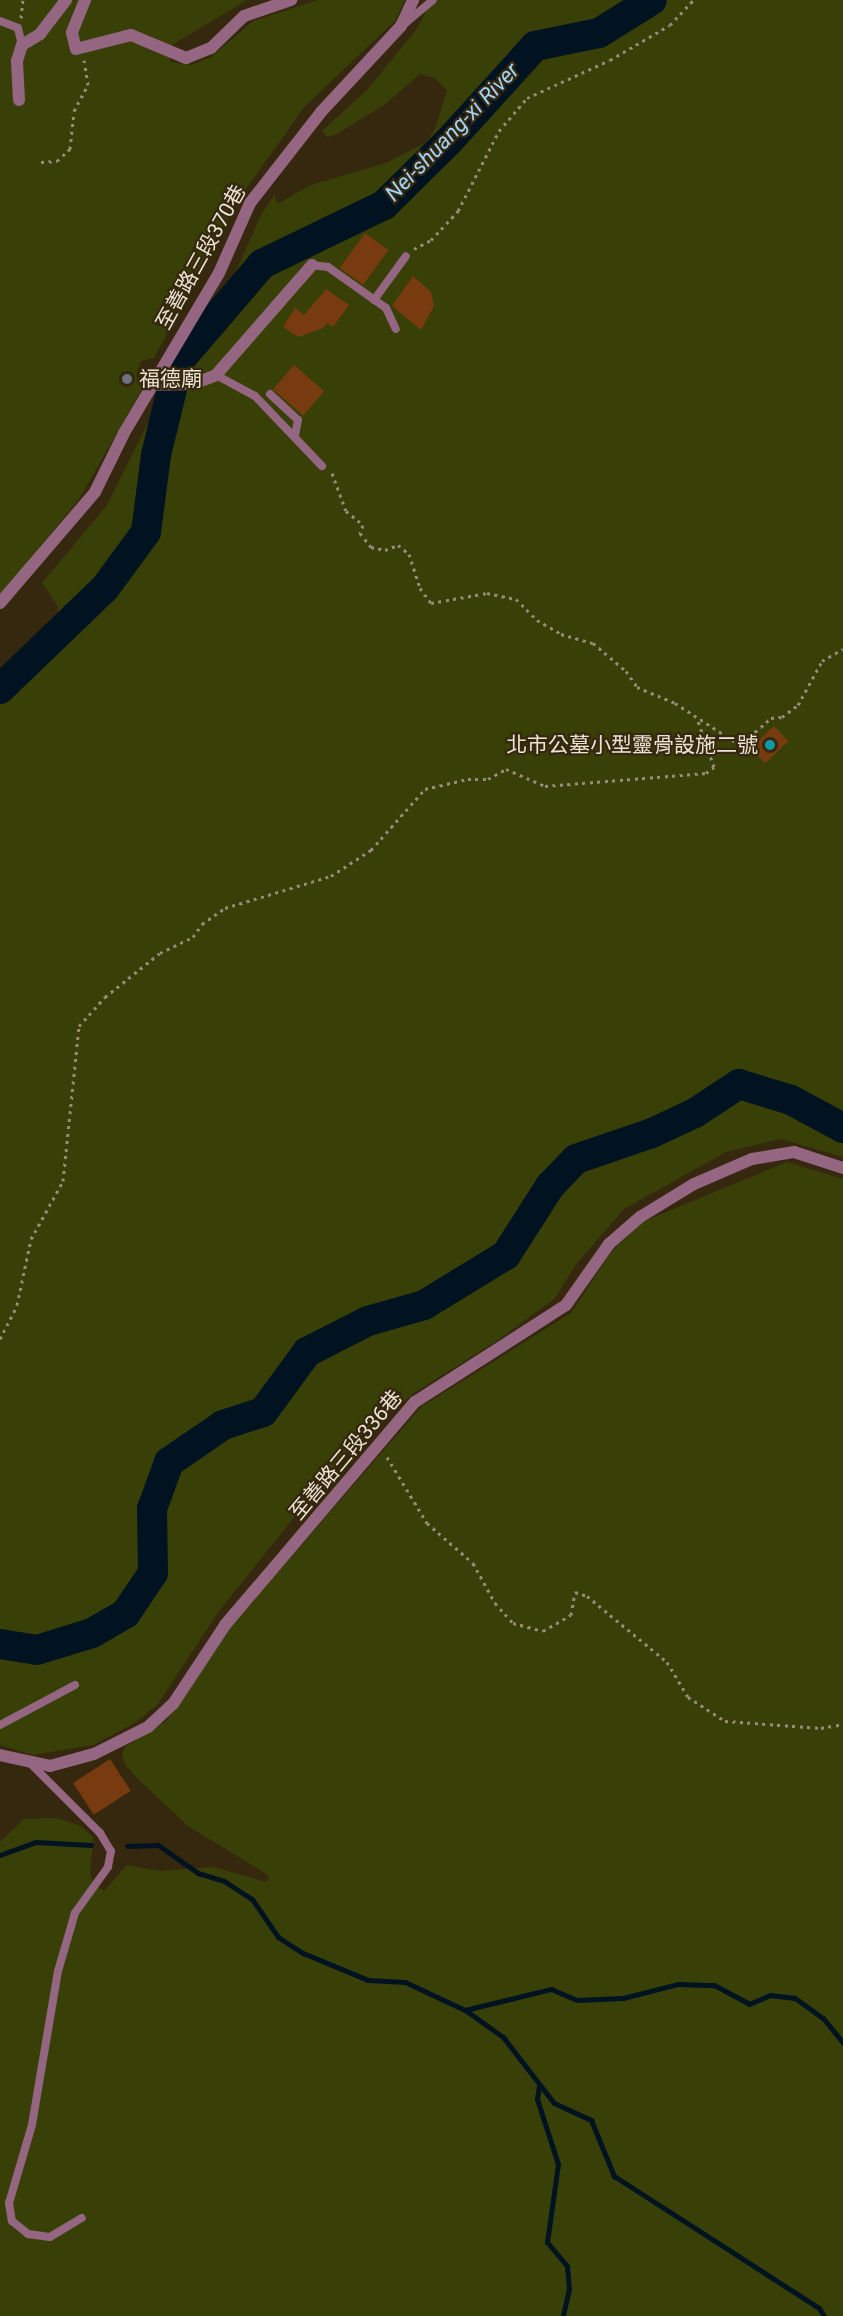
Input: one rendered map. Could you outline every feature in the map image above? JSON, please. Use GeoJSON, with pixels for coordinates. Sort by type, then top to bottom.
{"type":"FeatureCollection","features":[{"type":"Feature","properties":{"kind":"street"},"geometry":{"type":"LineString","coordinates":[[19,100],[17,61],[22,45],[40,34],[66,0]]}},
{"type":"Feature","properties":{"kind":"street"},"geometry":{"type":"LineString","coordinates":[[85,0],[72,33],[76,49],[85,49],[131,35],[186,58],[201,56],[244,16],[291,0]]}},
{"type":"Feature","properties":{"kind":"street","name":"至善路三段370巷"},"geometry":{"type":"LineString","coordinates":[[0,603],[95,492],[151,385],[219,273],[250,203],[321,112],[401,26],[412,0]]}},
{"type":"Feature","properties":{"kind":"street"},"geometry":{"type":"LineString","coordinates":[[151,385],[193,384],[216,375],[312,266]]}},
{"type":"Feature","properties":{"kind":"street","name":"至善路三段336巷"},"geometry":{"type":"LineString","coordinates":[[0,1755],[50,1766],[94,1754],[148,1727],[173,1704],[225,1624],[415,1402],[566,1305],[609,1244],[640,1217],[694,1184],[752,1159],[794,1152],[843,1168]]}},
{"type":"Feature","properties":{"kind":"lane"},"geometry":{"type":"LineString","coordinates":[[401,26],[433,0]]}},
{"type":"Feature","properties":{"kind":"lane"},"geometry":{"type":"LineString","coordinates":[[0,21],[18,28],[22,45]]}},
{"type":"Feature","properties":{"kind":"lane"},"geometry":{"type":"LineString","coordinates":[[374,300],[406,256]]}},
{"type":"Feature","properties":{"kind":"lane"},"geometry":{"type":"LineString","coordinates":[[312,266],[328,267],[386,308],[396,329]]}},
{"type":"Feature","properties":{"kind":"lane"},"geometry":{"type":"LineString","coordinates":[[216,375],[255,396],[279,419],[284,430],[295,436],[322,466]]}},
{"type":"Feature","properties":{"kind":"lane"},"geometry":{"type":"LineString","coordinates":[[270,394],[298,420],[295,436]]}},
{"type":"Feature","properties":{"kind":"lane"},"geometry":{"type":"LineString","coordinates":[[0,1725],[75,1685]]}},
{"type":"Feature","properties":{"kind":"lane"},"geometry":{"type":"LineString","coordinates":[[28,1761],[100,1833],[111,1851],[108,1867],[75,1913],[58,1971],[32,2126],[9,2203],[12,2221],[28,2234],[50,2237],[82,2218]]}},
{"type":"Feature","properties":{"kind":"path"},"geometry":{"type":"LineString","coordinates":[[406,256],[431,240],[458,211],[499,131],[527,98],[670,25],[693,0]]}},
{"type":"Feature","properties":{"kind":"path"},"geometry":{"type":"LineString","coordinates":[[42,162],[57,161],[70,149],[74,111],[88,85],[83,69],[85,49]]}},
{"type":"Feature","properties":{"kind":"path"},"geometry":{"type":"LineString","coordinates":[[322,466],[332,470],[346,511],[363,525],[360,533],[371,548],[385,550],[399,545],[409,555],[420,588],[432,603],[487,592],[516,599],[537,620],[561,634],[593,643],[626,671],[637,687],[675,703],[698,721],[748,747],[755,732],[771,718],[782,717],[798,705],[822,661],[843,649]]}},
{"type":"Feature","properties":{"kind":"path"},"geometry":{"type":"LineString","coordinates":[[0,1339],[17,1305],[32,1239],[63,1181],[79,1026],[105,997],[160,952],[193,938],[202,924],[225,908],[331,876],[371,850],[425,789],[468,779],[488,779],[506,769],[545,786],[706,773],[714,767],[698,721]]}},
{"type":"Feature","properties":{"kind":"path"},"geometry":{"type":"LineString","coordinates":[[378,1443],[427,1523],[473,1563],[495,1603],[513,1623],[543,1631],[571,1615],[575,1592],[581,1594],[667,1662],[688,1697],[725,1721],[820,1728],[843,1724]]}},
{"type":"Feature","properties":{"kind":"green space"},"geometry":{"type":"Polygon","coordinates":[[[0,0],[247,0],[167,48],[171,62],[191,65],[211,57],[253,21],[318,0],[405,0],[395,21],[305,106],[236,203],[154,358],[141,361],[136,374],[142,389],[80,498],[0,596],[0,0]]]}},
{"type":"Feature","properties":{"kind":"green space"},"geometry":{"type":"Polygon","coordinates":[[[432,0],[843,0],[843,1157],[781,1139],[726,1152],[624,1209],[577,1263],[554,1299],[498,1340],[414,1393],[356,1440],[219,1611],[158,1704],[136,1722],[93,1745],[33,1755],[0,1745],[0,682],[46,649],[55,637],[59,619],[57,605],[42,583],[107,505],[181,357],[226,293],[262,213],[275,194],[277,204],[311,185],[386,163],[425,143],[435,129],[447,91],[436,79],[420,74],[384,105],[335,135],[327,137],[322,131],[367,90],[416,30],[432,0]]]}},
{"type":"Feature","properties":{"kind":"green space"},"geometry":{"type":"Polygon","coordinates":[[[787,1162],[843,1179],[843,2316],[0,2316],[0,1842],[24,1819],[57,1818],[81,1826],[93,1837],[90,1874],[94,1883],[104,1891],[127,1865],[159,1871],[214,1867],[266,1882],[269,1877],[265,1873],[188,1826],[137,1778],[125,1765],[122,1753],[126,1746],[166,1721],[229,1629],[421,1407],[571,1313],[612,1251],[642,1222],[787,1162]]]}},
{"type":"Feature","properties":{"kind":"building"},"geometry":{"type":"Polygon","coordinates":[[[365,233],[388,250],[363,285],[340,268],[365,233]]]}},
{"type":"Feature","properties":{"kind":"building"},"geometry":{"type":"Polygon","coordinates":[[[413,276],[431,292],[434,306],[421,330],[392,306],[413,276]]]}},
{"type":"Feature","properties":{"kind":"building"},"geometry":{"type":"Polygon","coordinates":[[[326,289],[349,305],[333,327],[327,323],[323,328],[298,337],[283,327],[295,308],[304,315],[326,289]]]}},
{"type":"Feature","properties":{"kind":"building"},"geometry":{"type":"Polygon","coordinates":[[[294,365],[324,391],[303,415],[273,389],[294,365]]]}},
{"type":"Feature","properties":{"kind":"building","name":"北市公墓小型靈骨設施二號"},"geometry":{"type":"Polygon","coordinates":[[[774,726],[788,741],[765,763],[751,748],[774,726]]]}},
{"type":"Feature","properties":{"kind":"building"},"geometry":{"type":"Polygon","coordinates":[[[110,1759],[131,1791],[94,1815],[73,1783],[110,1759]]]}},
{"type":"Feature","properties":{"kind":"waterway","name":"Nei-shuang-xi River"},"geometry":{"type":"LineString","coordinates":[[0,689],[105,588],[146,532],[156,455],[179,361],[262,264],[384,205],[449,141],[535,46],[599,33],[652,0]]}},
{"type":"Feature","properties":{"kind":"waterway"},"geometry":{"type":"LineString","coordinates":[[0,1644],[37,1650],[92,1633],[126,1613],[153,1573],[152,1509],[169,1462],[223,1425],[263,1412],[307,1352],[368,1321],[424,1305],[506,1255],[550,1186],[576,1159],[652,1133],[695,1113],[739,1084],[791,1100],[843,1128]]}},
{"type":"Feature","properties":{"kind":"waterway"},"geometry":{"type":"LineString","coordinates":[[0,1855],[35,1842],[91,1845]]}},
{"type":"Feature","properties":{"kind":"waterway"},"geometry":{"type":"LineString","coordinates":[[127,1846],[158,1845],[198,1873],[224,1881],[252,1899],[278,1937],[303,1953],[368,1980],[405,1982],[465,2010],[503,2037],[554,2103],[591,2120],[614,2176],[819,2308],[824,2316]]}},
{"type":"Feature","properties":{"kind":"waterway"},"geometry":{"type":"LineString","coordinates":[[465,2010],[551,1989],[577,2000],[623,1998],[678,1984],[714,1985],[749,2004],[770,1995],[795,1998],[823,2018],[843,2043]]}},
{"type":"Feature","properties":{"kind":"waterway"},"geometry":{"type":"LineString","coordinates":[[539,2086],[537,2099],[558,2164],[547,2242],[567,2266],[569,2289],[563,2316]]}},
{"type":"Feature","properties":{"kind":"place","name":"福德廟"},"geometry":{"type":"Point","coordinates":[127,379]}},
{"type":"Feature","properties":{"kind":"place","name":"北市公墓小型靈骨設施二號"},"geometry":{"type":"Point","coordinates":[770,745]}}]}
